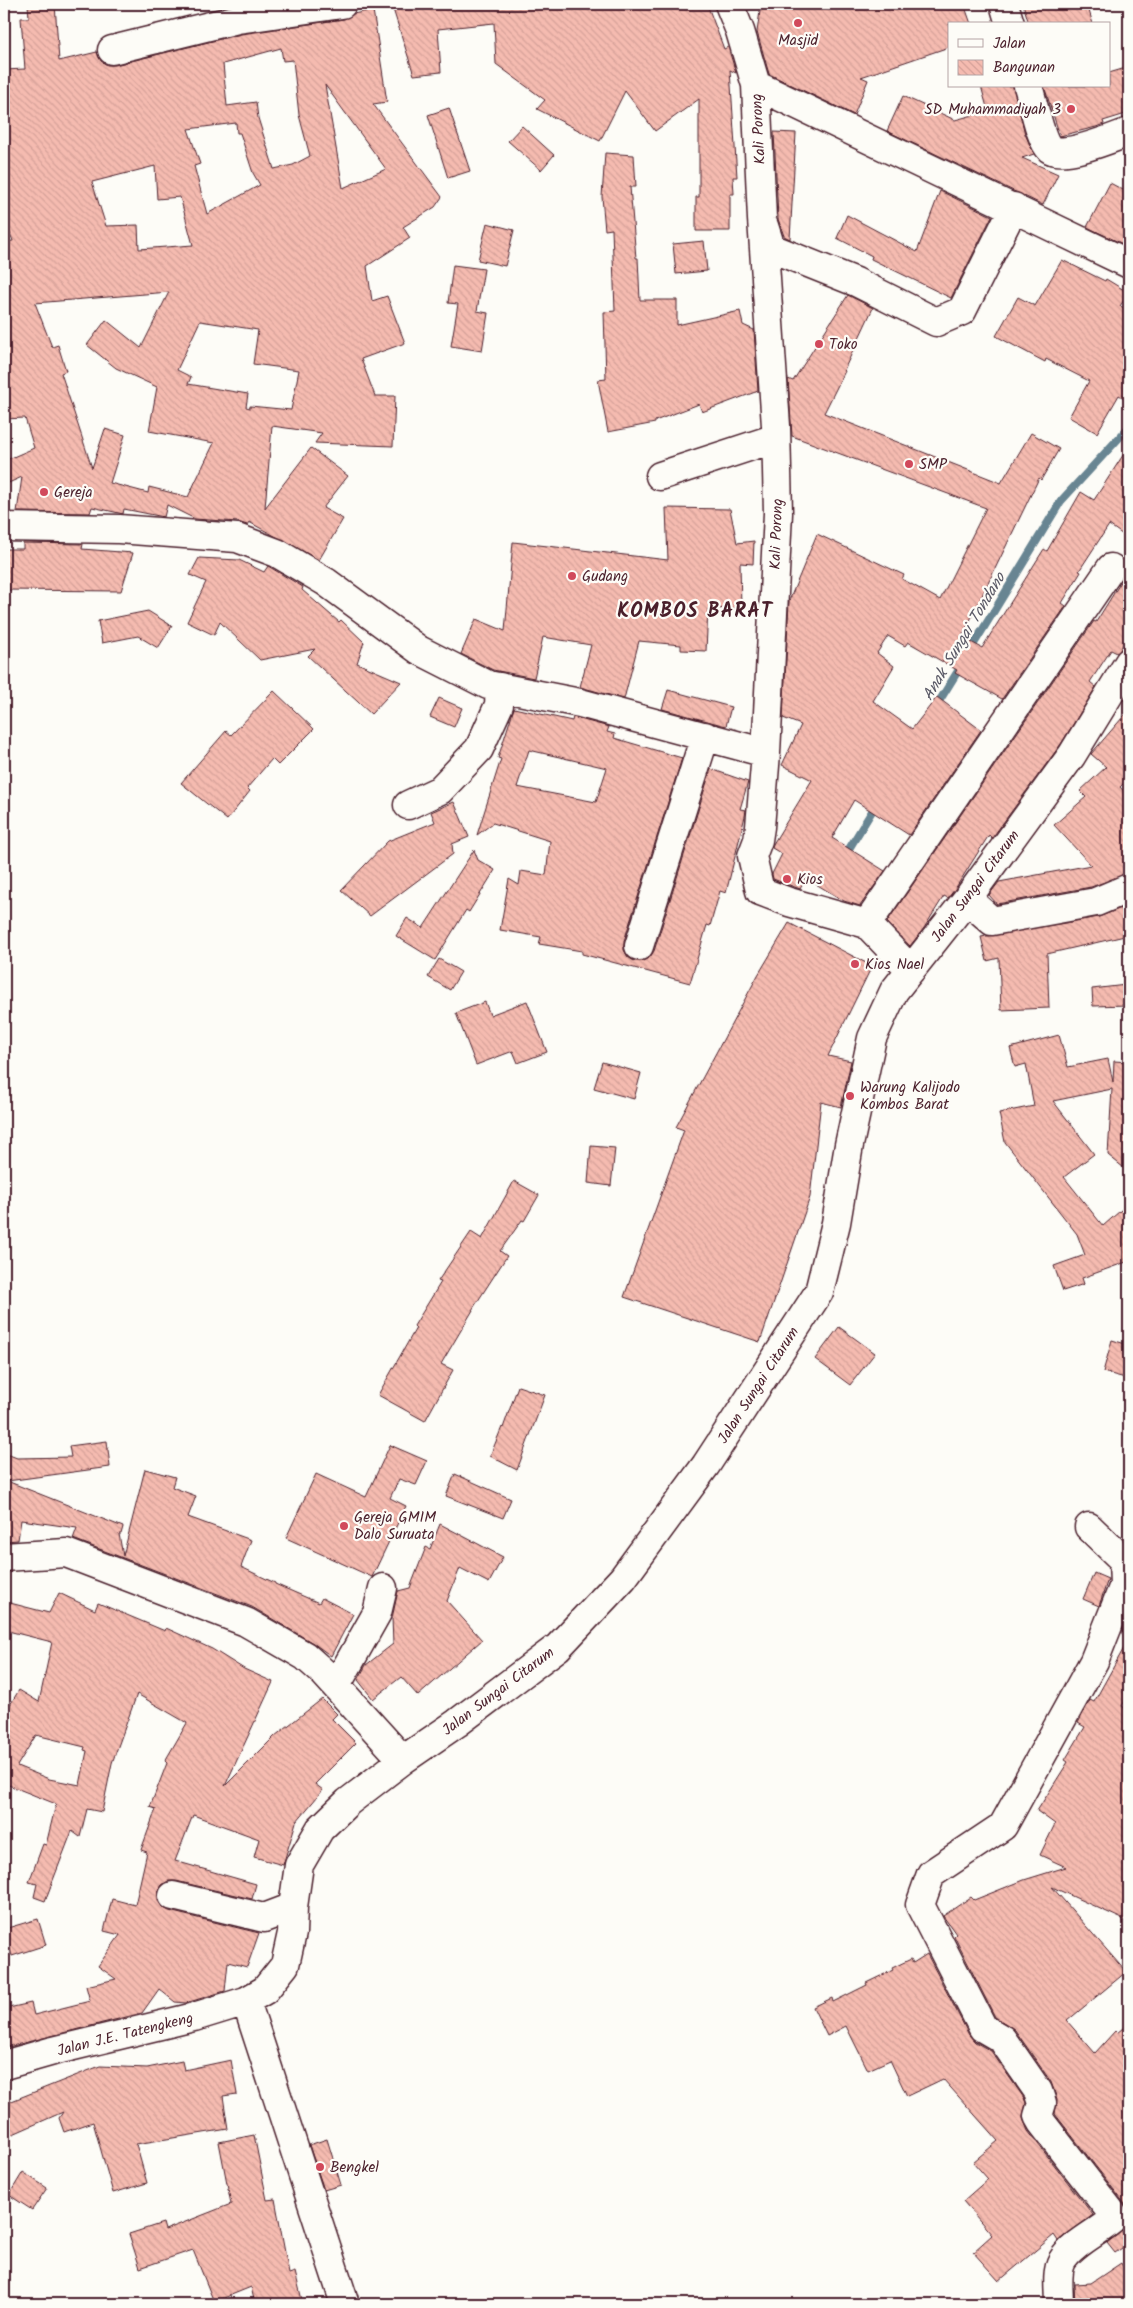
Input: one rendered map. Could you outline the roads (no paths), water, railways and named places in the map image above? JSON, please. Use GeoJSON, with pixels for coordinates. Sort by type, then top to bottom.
{"type":"FeatureCollection","features":[{"type":"Feature","properties":{"kind":"street"},"geometry":{"type":"LineString","coordinates":[[112,50],[238,19],[342,4]]}},
{"type":"Feature","properties":{"kind":"street","name":"Kali Porong"},"geometry":{"type":"LineString","coordinates":[[729,4],[740,31],[756,85],[762,219],[776,438],[778,513],[766,753],[760,827],[758,840],[752,856],[760,890],[789,902],[867,924]]}},
{"type":"Feature","properties":{"kind":"street"},"geometry":{"type":"LineString","coordinates":[[1004,4],[1009,22]]}},
{"type":"Feature","properties":{"kind":"street"},"geometry":{"type":"LineString","coordinates":[[756,85],[1014,207],[1129,264]]}},
{"type":"Feature","properties":{"kind":"street"},"geometry":{"type":"LineString","coordinates":[[1029,88],[1044,139],[1050,149],[1057,152],[1088,146],[1129,132]]}},
{"type":"Feature","properties":{"kind":"street"},"geometry":{"type":"LineString","coordinates":[[762,219],[771,248],[856,282],[936,322],[962,311],[1014,207]]}},
{"type":"Feature","properties":{"kind":"street"},"geometry":{"type":"LineString","coordinates":[[660,476],[776,438]]}},
{"type":"Feature","properties":{"kind":"street"},"geometry":{"type":"LineString","coordinates":[[4,527],[119,529],[237,538],[277,553],[326,582],[419,650],[488,685],[580,703],[766,753]]}},
{"type":"Feature","properties":{"kind":"street"},"geometry":{"type":"LineString","coordinates":[[911,970],[867,924],[1112,568]]}},
{"type":"Feature","properties":{"kind":"street","name":"Jalan Sungai Citarum"},"geometry":{"type":"LineString","coordinates":[[246,2001],[265,1990],[285,1965],[292,1933],[293,1907],[299,1865],[320,1829],[348,1802],[558,1647],[623,1578],[706,1465],[818,1292],[836,1223],[849,1144],[872,1038],[894,991],[967,899],[1072,756],[1129,662]]}},
{"type":"Feature","properties":{"kind":"street"},"geometry":{"type":"LineString","coordinates":[[408,805],[440,790],[479,749],[499,705],[500,687]]}},
{"type":"Feature","properties":{"kind":"street"},"geometry":{"type":"LineString","coordinates":[[639,946],[705,736]]}},
{"type":"Feature","properties":{"kind":"street"},"geometry":{"type":"LineString","coordinates":[[967,899],[992,921],[1096,902],[1129,888]]}},
{"type":"Feature","properties":{"kind":"street"},"geometry":{"type":"LineString","coordinates":[[1058,2304],[1062,2262],[1071,2250],[1112,2220],[1112,2213],[1042,2123],[1038,2116],[1042,2103],[1038,2091],[1002,2039],[983,2028],[920,1905],[932,1874],[1003,1826],[1094,1661],[1124,1585],[1123,1560],[1089,1527]]}},
{"type":"Feature","properties":{"kind":"street"},"geometry":{"type":"LineString","coordinates":[[4,1557],[66,1553],[237,1618],[305,1656],[336,1686],[403,1760]]}},
{"type":"Feature","properties":{"kind":"street"},"geometry":{"type":"LineString","coordinates":[[336,1686],[377,1613],[383,1588]]}},
{"type":"Feature","properties":{"kind":"street"},"geometry":{"type":"LineString","coordinates":[[173,1896],[264,1918],[293,1907]]}},
{"type":"Feature","properties":{"kind":"street"},"geometry":{"type":"LineString","coordinates":[[246,2001],[345,2304]]}},
{"type":"Feature","properties":{"kind":"street","name":"Jalan J.E. Tatengkeng"},"geometry":{"type":"LineString","coordinates":[[4,2066],[53,2051],[194,2017],[246,2001]]}},
{"type":"Feature","properties":{"kind":"waterway","name":"Anak Sungai Tondano"},"geometry":{"type":"LineString","coordinates":[[969,652],[1061,501],[1129,427]]}},
{"type":"Feature","properties":{"kind":"waterway","name":"Anak Sungai Tondano"},"geometry":{"type":"LineString","coordinates":[[935,708],[961,666]]}},
{"type":"Feature","properties":{"kind":"waterway","name":"Anak Sungai Tondano"},"geometry":{"type":"LineString","coordinates":[[844,857],[877,803]]}},
{"type":"Feature","properties":{"kind":"place","name":"Masjid"},"geometry":{"type":"Point","coordinates":[798,23]}},
{"type":"Feature","properties":{"kind":"place","name":"SD Muhammadiyah 3"},"geometry":{"type":"Point","coordinates":[1071,109]}},
{"type":"Feature","properties":{"kind":"place","name":"Toko"},"geometry":{"type":"Point","coordinates":[819,344]}},
{"type":"Feature","properties":{"kind":"place","name":"SMP"},"geometry":{"type":"Point","coordinates":[909,464]}},
{"type":"Feature","properties":{"kind":"place","name":"Gereja"},"geometry":{"type":"Point","coordinates":[44,492]}},
{"type":"Feature","properties":{"kind":"place","name":"Gudang"},"geometry":{"type":"Point","coordinates":[572,576]}},
{"type":"Feature","properties":{"kind":"place","name":"Kios"},"geometry":{"type":"Point","coordinates":[787,879]}},
{"type":"Feature","properties":{"kind":"place","name":"Kios Nael"},"geometry":{"type":"Point","coordinates":[855,964]}},
{"type":"Feature","properties":{"kind":"place","name":"Warung Kalijodo Kombos Barat"},"geometry":{"type":"Point","coordinates":[850,1096]}},
{"type":"Feature","properties":{"kind":"place","name":"Gereja GMIM Dalo Suruata"},"geometry":{"type":"Point","coordinates":[344,1526]}},
{"type":"Feature","properties":{"kind":"place","name":"Bengkel"},"geometry":{"type":"Point","coordinates":[320,2167]}},
{"type":"Feature","properties":{"kind":"district","name":"KOMBOS BARAT"},"geometry":{"type":"Point","coordinates":[695,610]}}]}
